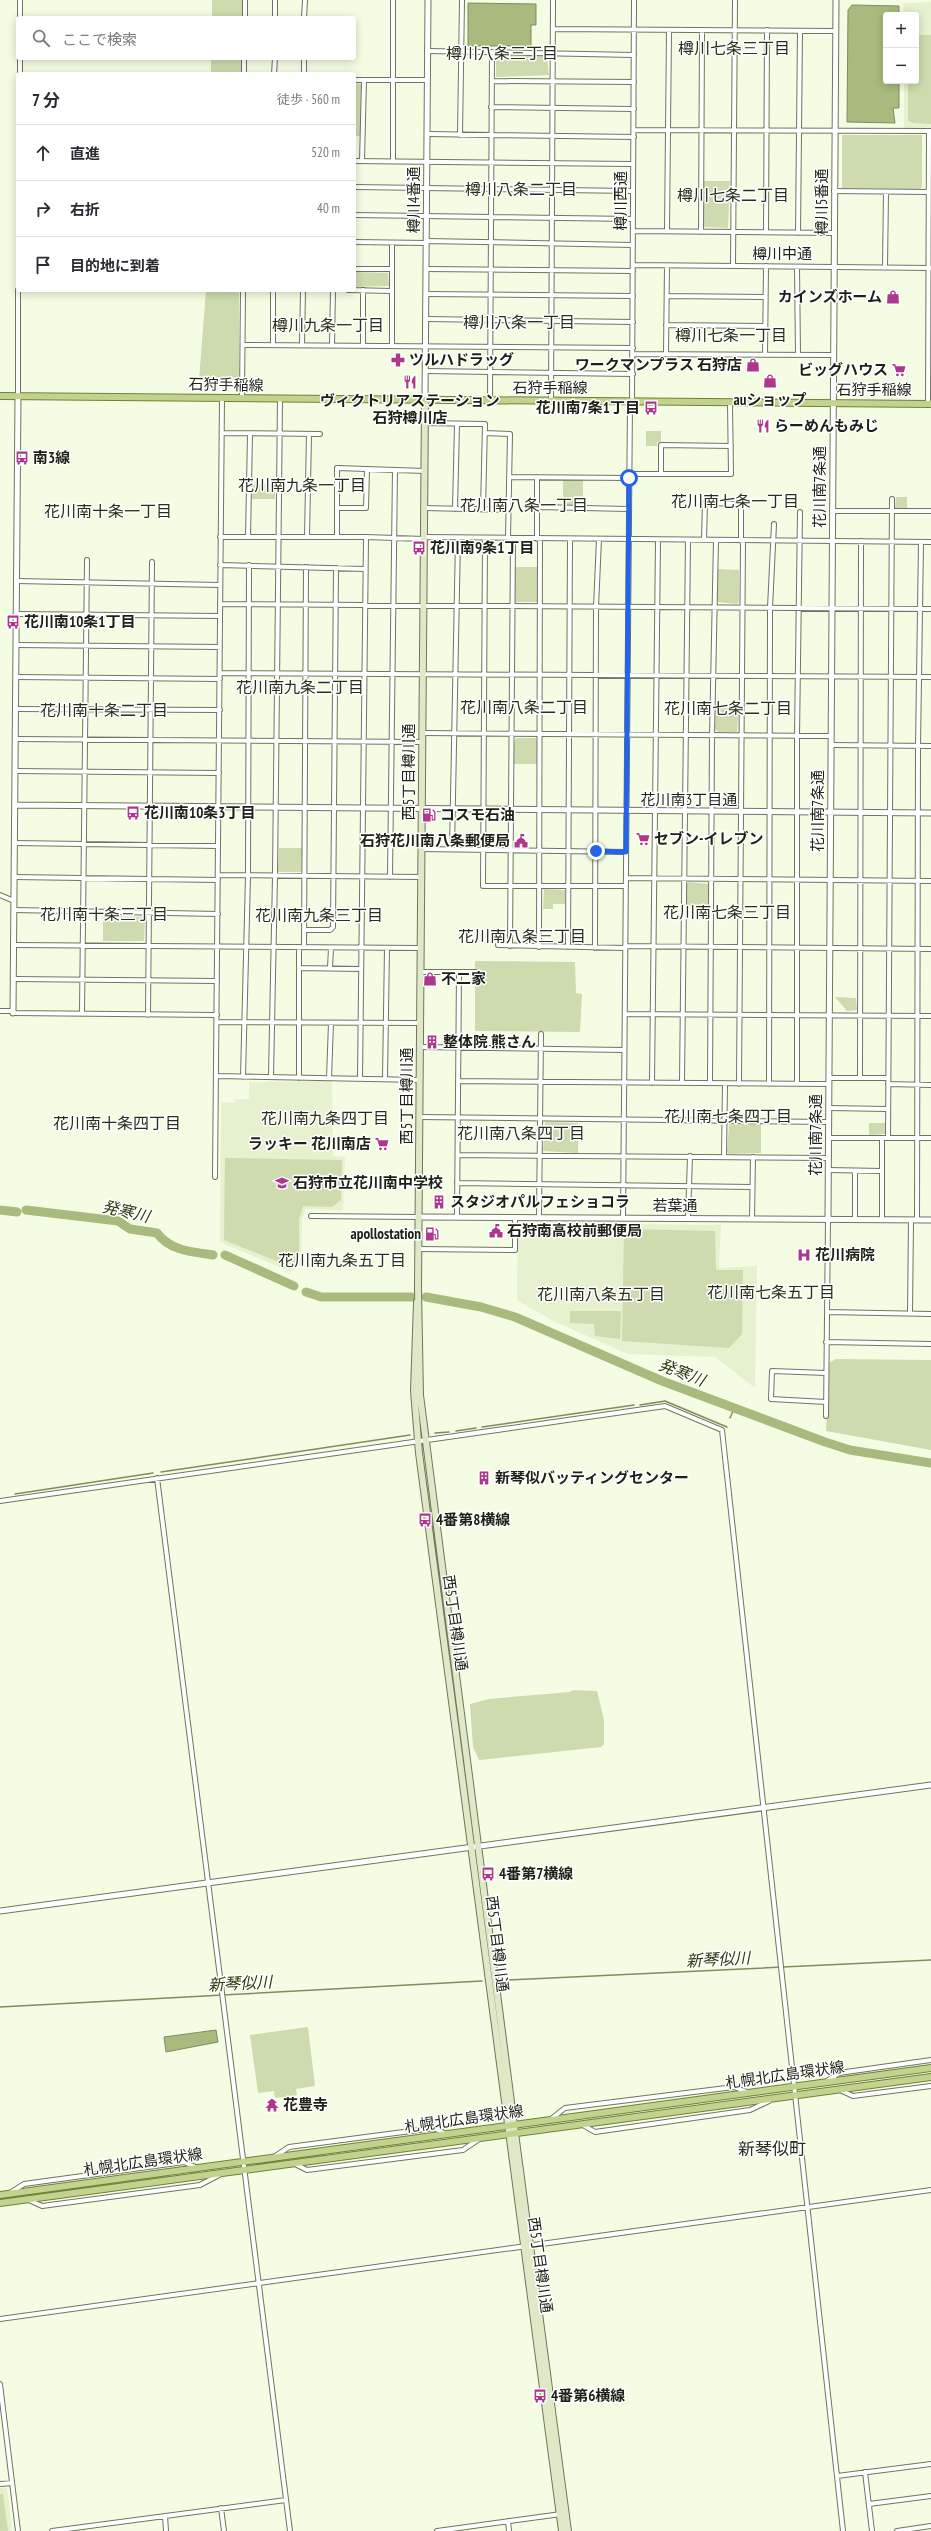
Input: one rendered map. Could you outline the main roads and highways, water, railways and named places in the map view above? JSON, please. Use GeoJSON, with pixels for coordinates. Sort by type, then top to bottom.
{"type":"FeatureCollection","features":[{"type":"Feature","properties":{"kind":"main road","name":"石狩手稲線"},"geometry":{"type":"LineString","coordinates":[[0,396],[930,404]]}},
{"type":"Feature","properties":{"kind":"main road","name":"西5丁目樽川通"},"geometry":{"type":"LineString","coordinates":[[425,400],[422,849],[419,1023],[419,1249],[418,1288],[415,1318],[414,1391],[563,2514],[568,2531]]}},
{"type":"Feature","properties":{"kind":"main road","name":"札幌北広島環状線"},"geometry":{"type":"LineString","coordinates":[[0,2195],[931,2068]]}},
{"type":"Feature","properties":{"kind":"main road","name":"札幌北広島環状線"},"geometry":{"type":"LineString","coordinates":[[0,2203],[931,2077]]}},
{"type":"Feature","properties":{"kind":"main road","name":"西5丁目樽川通"},"geometry":{"type":"LineString","coordinates":[[562,2531],[563,2514]]}},
{"type":"Feature","properties":{"kind":"waterway","name":"発寒川"},"geometry":{"type":"LineString","coordinates":[[0,1210],[17,1212]]}},
{"type":"Feature","properties":{"kind":"waterway","name":"発寒川"},"geometry":{"type":"LineString","coordinates":[[26,1210],[118,1221],[130,1229],[157,1233],[168,1244],[182,1250],[213,1255]]}},
{"type":"Feature","properties":{"kind":"waterway","name":"発寒川"},"geometry":{"type":"LineString","coordinates":[[225,1255],[294,1286]]}},
{"type":"Feature","properties":{"kind":"waterway","name":"発寒川"},"geometry":{"type":"LineString","coordinates":[[306,1292],[321,1297],[411,1297]]}},
{"type":"Feature","properties":{"kind":"waterway","name":"発寒川"},"geometry":{"type":"LineString","coordinates":[[426,1297],[481,1307],[515,1317],[662,1381],[825,1442],[850,1450],[931,1463]]}},
{"type":"Feature","properties":{"kind":"waterway"},"geometry":{"type":"LineString","coordinates":[[640,1405],[665,1401],[727,1427]]}},
{"type":"Feature","properties":{"kind":"waterway"},"geometry":{"type":"LineString","coordinates":[[482,1427],[634,1405]]}},
{"type":"Feature","properties":{"kind":"waterway"},"geometry":{"type":"LineString","coordinates":[[730,1418],[734,1409]]}},
{"type":"Feature","properties":{"kind":"waterway"},"geometry":{"type":"LineString","coordinates":[[456,1431],[476,1428]]}},
{"type":"Feature","properties":{"kind":"waterway"},"geometry":{"type":"LineString","coordinates":[[435,1433],[449,1432]]}},
{"type":"Feature","properties":{"kind":"waterway"},"geometry":{"type":"LineString","coordinates":[[161,1472],[410,1435]]}},
{"type":"Feature","properties":{"kind":"waterway"},"geometry":{"type":"LineString","coordinates":[[15,1494],[153,1473]]}},
{"type":"Feature","properties":{"kind":"waterway","name":"新琴似川"},"geometry":{"type":"LineString","coordinates":[[507,1980],[931,1960]]}},
{"type":"Feature","properties":{"kind":"waterway","name":"新琴似川"},"geometry":{"type":"LineString","coordinates":[[0,2007],[482,1981]]}},
{"type":"Feature","properties":{"kind":"place","name":"カインズホーム"},"geometry":{"type":"Point","coordinates":[893,297]}},
{"type":"Feature","properties":{"kind":"place","name":"ツルハドラッグ"},"geometry":{"type":"Point","coordinates":[398,360]}},
{"type":"Feature","properties":{"kind":"place","name":"ワークマンプラス 石狩店"},"geometry":{"type":"Point","coordinates":[753,365]}},
{"type":"Feature","properties":{"kind":"place","name":"ビッグハウス"},"geometry":{"type":"Point","coordinates":[899,370]}},
{"type":"Feature","properties":{"kind":"place","name":"auショップ"},"geometry":{"type":"Point","coordinates":[770,381]}},
{"type":"Feature","properties":{"kind":"place","name":"ヴィクトリアステーション 石狩樽川店"},"geometry":{"type":"Point","coordinates":[410,382]}},
{"type":"Feature","properties":{"kind":"place","name":"花川南7条1丁目"},"geometry":{"type":"Point","coordinates":[651,408]}},
{"type":"Feature","properties":{"kind":"place","name":"らーめんもみじ"},"geometry":{"type":"Point","coordinates":[763,426]}},
{"type":"Feature","properties":{"kind":"place","name":"南3線"},"geometry":{"type":"Point","coordinates":[22,458]}},
{"type":"Feature","properties":{"kind":"place","name":"花川南9条1丁目"},"geometry":{"type":"Point","coordinates":[419,548]}},
{"type":"Feature","properties":{"kind":"place","name":"花川南10条1丁目"},"geometry":{"type":"Point","coordinates":[13,622]}},
{"type":"Feature","properties":{"kind":"place","name":"花川南10条3丁目"},"geometry":{"type":"Point","coordinates":[133,813]}},
{"type":"Feature","properties":{"kind":"place","name":"コスモ石油"},"geometry":{"type":"Point","coordinates":[429,815]}},
{"type":"Feature","properties":{"kind":"place","name":"セブン-イレブン"},"geometry":{"type":"Point","coordinates":[643,839]}},
{"type":"Feature","properties":{"kind":"place","name":"石狩花川南八条郵便局"},"geometry":{"type":"Point","coordinates":[521,841]}},
{"type":"Feature","properties":{"kind":"place","name":"不二家"},"geometry":{"type":"Point","coordinates":[430,979]}},
{"type":"Feature","properties":{"kind":"place","name":"整体院 熊さん"},"geometry":{"type":"Point","coordinates":[432,1042]}},
{"type":"Feature","properties":{"kind":"place","name":"ラッキー 花川南店"},"geometry":{"type":"Point","coordinates":[382,1144]}},
{"type":"Feature","properties":{"kind":"place","name":"石狩市立花川南中学校"},"geometry":{"type":"Point","coordinates":[282,1183]}},
{"type":"Feature","properties":{"kind":"place","name":"スタジオパルフェショコラ"},"geometry":{"type":"Point","coordinates":[439,1202]}},
{"type":"Feature","properties":{"kind":"place","name":"石狩南高校前郵便局"},"geometry":{"type":"Point","coordinates":[496,1231]}},
{"type":"Feature","properties":{"kind":"place","name":"apollostation"},"geometry":{"type":"Point","coordinates":[432,1234]}},
{"type":"Feature","properties":{"kind":"place","name":"花川病院"},"geometry":{"type":"Point","coordinates":[804,1255]}},
{"type":"Feature","properties":{"kind":"place","name":"新琴似バッティングセンター"},"geometry":{"type":"Point","coordinates":[484,1478]}},
{"type":"Feature","properties":{"kind":"place","name":"4番第8横線"},"geometry":{"type":"Point","coordinates":[425,1520]}},
{"type":"Feature","properties":{"kind":"place","name":"4番第7横線"},"geometry":{"type":"Point","coordinates":[488,1874]}},
{"type":"Feature","properties":{"kind":"place","name":"花豊寺"},"geometry":{"type":"Point","coordinates":[272,2105]}},
{"type":"Feature","properties":{"kind":"place","name":"4番第6横線"},"geometry":{"type":"Point","coordinates":[540,2396]}},
{"type":"Feature","properties":{"kind":"district","name":"樽川七条三丁目"},"geometry":{"type":"Point","coordinates":[734,48]}},
{"type":"Feature","properties":{"kind":"district","name":"樽川八条三丁目"},"geometry":{"type":"Point","coordinates":[502,53]}},
{"type":"Feature","properties":{"kind":"district","name":"樽川八条二丁目"},"geometry":{"type":"Point","coordinates":[521,189]}},
{"type":"Feature","properties":{"kind":"district","name":"樽川七条二丁目"},"geometry":{"type":"Point","coordinates":[733,195]}},
{"type":"Feature","properties":{"kind":"district","name":"樽川八条一丁目"},"geometry":{"type":"Point","coordinates":[519,322]}},
{"type":"Feature","properties":{"kind":"district","name":"樽川九条一丁目"},"geometry":{"type":"Point","coordinates":[328,325]}},
{"type":"Feature","properties":{"kind":"district","name":"樽川七条一丁目"},"geometry":{"type":"Point","coordinates":[731,335]}},
{"type":"Feature","properties":{"kind":"district","name":"花川南九条一丁目"},"geometry":{"type":"Point","coordinates":[302,485]}},
{"type":"Feature","properties":{"kind":"district","name":"花川南七条一丁目"},"geometry":{"type":"Point","coordinates":[735,501]}},
{"type":"Feature","properties":{"kind":"district","name":"花川南八条一丁目"},"geometry":{"type":"Point","coordinates":[524,505]}},
{"type":"Feature","properties":{"kind":"district","name":"花川南十条一丁目"},"geometry":{"type":"Point","coordinates":[108,511]}},
{"type":"Feature","properties":{"kind":"district","name":"花川南九条二丁目"},"geometry":{"type":"Point","coordinates":[300,687]}},
{"type":"Feature","properties":{"kind":"district","name":"花川南八条二丁目"},"geometry":{"type":"Point","coordinates":[524,707]}},
{"type":"Feature","properties":{"kind":"district","name":"花川南七条二丁目"},"geometry":{"type":"Point","coordinates":[728,708]}},
{"type":"Feature","properties":{"kind":"district","name":"花川南十条二丁目"},"geometry":{"type":"Point","coordinates":[104,710]}},
{"type":"Feature","properties":{"kind":"district","name":"花川南七条三丁目"},"geometry":{"type":"Point","coordinates":[727,912]}},
{"type":"Feature","properties":{"kind":"district","name":"花川南十条三丁目"},"geometry":{"type":"Point","coordinates":[104,914]}},
{"type":"Feature","properties":{"kind":"district","name":"花川南九条三丁目"},"geometry":{"type":"Point","coordinates":[319,915]}},
{"type":"Feature","properties":{"kind":"district","name":"花川南八条三丁目"},"geometry":{"type":"Point","coordinates":[522,936]}},
{"type":"Feature","properties":{"kind":"district","name":"花川南七条四丁目"},"geometry":{"type":"Point","coordinates":[728,1116]}},
{"type":"Feature","properties":{"kind":"district","name":"花川南九条四丁目"},"geometry":{"type":"Point","coordinates":[325,1118]}},
{"type":"Feature","properties":{"kind":"district","name":"花川南十条四丁目"},"geometry":{"type":"Point","coordinates":[117,1123]}},
{"type":"Feature","properties":{"kind":"district","name":"花川南八条四丁目"},"geometry":{"type":"Point","coordinates":[521,1133]}},
{"type":"Feature","properties":{"kind":"district","name":"花川南九条五丁目"},"geometry":{"type":"Point","coordinates":[342,1260]}},
{"type":"Feature","properties":{"kind":"district","name":"花川南七条五丁目"},"geometry":{"type":"Point","coordinates":[771,1292]}},
{"type":"Feature","properties":{"kind":"district","name":"花川南八条五丁目"},"geometry":{"type":"Point","coordinates":[601,1294]}},
{"type":"Feature","properties":{"kind":"district","name":"新琴似町"},"geometry":{"type":"Point","coordinates":[772,2149]}}]}
